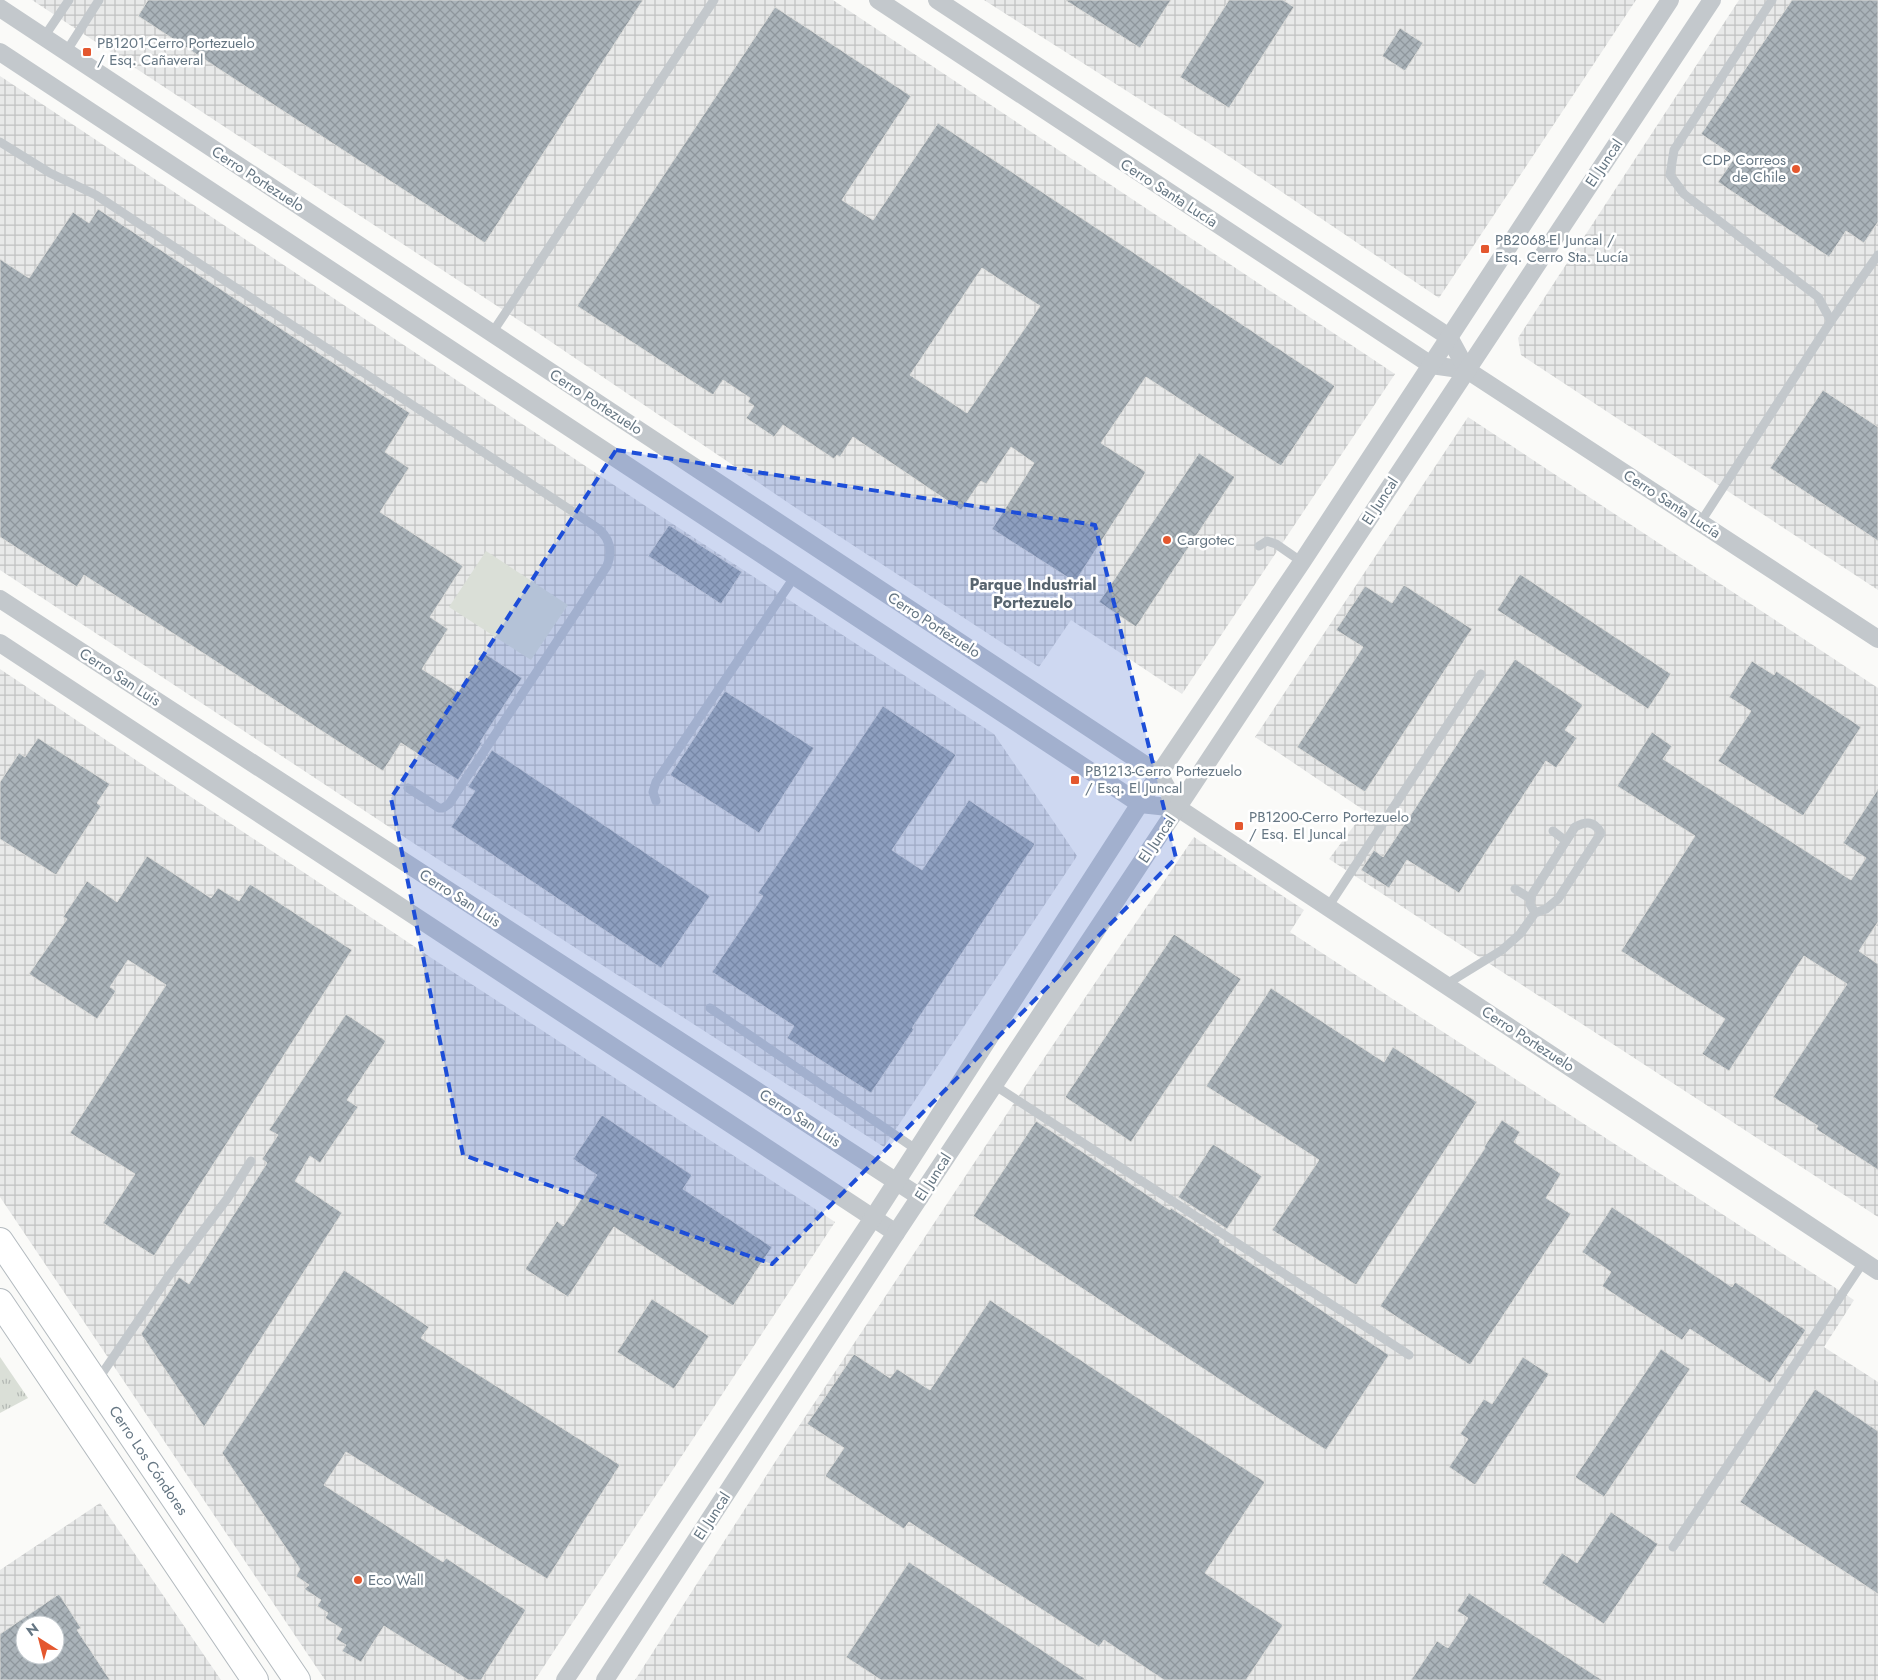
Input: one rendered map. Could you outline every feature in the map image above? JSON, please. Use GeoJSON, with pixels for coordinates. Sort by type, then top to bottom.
{"type":"FeatureCollection","features":[{"type":"Feature","properties":{"kind":"street","name":"Cerro Santa Lucía"},"geometry":{"type":"LineString","coordinates":[[878,0],[1431,365],[1467,370],[1878,639]]}},
{"type":"Feature","properties":{"kind":"street","name":"Cerro Santa Lucía"},"geometry":{"type":"LineString","coordinates":[[937,0],[1449,337],[1467,370]]}},
{"type":"Feature","properties":{"kind":"street","name":"El Juncal"},"geometry":{"type":"LineString","coordinates":[[565,1680],[897,1182],[1159,774],[1302,562],[1670,0]]}},
{"type":"Feature","properties":{"kind":"street","name":"El Juncal"},"geometry":{"type":"LineString","coordinates":[[605,1680],[920,1197],[1712,0]]}},
{"type":"Feature","properties":{"kind":"street","name":"Cerro Portezuelo"},"geometry":{"type":"LineString","coordinates":[[0,8],[1159,774],[1178,808],[1871,1266]]}},
{"type":"Feature","properties":{"kind":"street","name":"Cerro Portezuelo"},"geometry":{"type":"LineString","coordinates":[[0,52],[1140,804],[1178,808]]}},
{"type":"Feature","properties":{"kind":"street","name":"Cerro San Luis"},"geometry":{"type":"LineString","coordinates":[[0,599],[920,1197]]}},
{"type":"Feature","properties":{"kind":"street"},"geometry":{"type":"LineString","coordinates":[[0,642],[896,1234]]}},
{"type":"Feature","properties":{"kind":"street","name":"Cerro Los Cóndores"},"geometry":{"type":"LineString","coordinates":[[0,1241],[297,1680]]}},
{"type":"Feature","properties":{"kind":"street"},"geometry":{"type":"LineString","coordinates":[[0,1302],[255,1680]]}},
{"type":"Feature","properties":{"kind":"lane"},"geometry":{"type":"LineString","coordinates":[[44,37],[69,0]]}},
{"type":"Feature","properties":{"kind":"lane"},"geometry":{"type":"LineString","coordinates":[[66,52],[99,0]]}},
{"type":"Feature","properties":{"kind":"lane"},"geometry":{"type":"LineString","coordinates":[[492,333],[714,0]]}},
{"type":"Feature","properties":{"kind":"lane"},"geometry":{"type":"LineString","coordinates":[[1772,0],[1674,150],[1670,175],[1684,194],[1818,297],[1831,322]]}},
{"type":"Feature","properties":{"kind":"lane"},"geometry":{"type":"LineString","coordinates":[[0,142],[50,173],[96,195],[452,430],[596,527],[605,535],[610,549],[610,558],[607,566],[449,804],[439,808],[408,788]]}},
{"type":"Feature","properties":{"kind":"lane"},"geometry":{"type":"LineString","coordinates":[[1700,523],[1831,322],[1878,254]]}},
{"type":"Feature","properties":{"kind":"lane"},"geometry":{"type":"LineString","coordinates":[[1259,546],[1267,541],[1276,544],[1302,562]]}},
{"type":"Feature","properties":{"kind":"lane"},"geometry":{"type":"LineString","coordinates":[[656,801],[653,792],[656,782],[795,576]]}},
{"type":"Feature","properties":{"kind":"lane"},"geometry":{"type":"LineString","coordinates":[[1328,907],[1481,674]]}},
{"type":"Feature","properties":{"kind":"lane"},"geometry":{"type":"LineString","coordinates":[[1445,985],[1502,950],[1520,934],[1535,913],[1546,909],[1558,899],[1601,833],[1597,826],[1591,822],[1582,823],[1575,827],[1531,896],[1530,904],[1535,913]]}},
{"type":"Feature","properties":{"kind":"lane"},"geometry":{"type":"LineString","coordinates":[[1553,831],[1566,840]]}},
{"type":"Feature","properties":{"kind":"lane"},"geometry":{"type":"LineString","coordinates":[[1515,889],[1531,899]]}},
{"type":"Feature","properties":{"kind":"lane"},"geometry":{"type":"LineString","coordinates":[[710,1008],[917,1150]]}},
{"type":"Feature","properties":{"kind":"lane"},"geometry":{"type":"LineString","coordinates":[[994,1085],[1409,1355]]}},
{"type":"Feature","properties":{"kind":"lane"},"geometry":{"type":"LineString","coordinates":[[96,1383],[168,1277],[226,1199],[251,1161]]}},
{"type":"Feature","properties":{"kind":"lane"},"geometry":{"type":"LineString","coordinates":[[1673,1547],[1871,1266]]}},
{"type":"Feature","properties":{"kind":"highlighted area"},"geometry":{"type":"Polygon","coordinates":[[[616,450],[1095,525],[1176,858],[772,1264],[463,1155],[391,798],[616,450]]]}},
{"type":"Feature","properties":{"kind":"shaded area"},"geometry":{"type":"Polygon","coordinates":[[[32,0],[833,0],[1395,374],[1182,694],[1071,620],[1039,667],[790,504],[532,329],[32,0]]]}},
{"type":"Feature","properties":{"kind":"shaded area"},"geometry":{"type":"Polygon","coordinates":[[[984,0],[1636,0],[1439,298],[1221,151],[984,0]]]}},
{"type":"Feature","properties":{"kind":"shaded area"},"geometry":{"type":"Polygon","coordinates":[[[1739,0],[1878,0],[1878,590],[1521,355],[1518,338],[1739,0]]]}},
{"type":"Feature","properties":{"kind":"shaded area"},"geometry":{"type":"Polygon","coordinates":[[[0,76],[653,511],[994,734],[1077,856],[884,1147],[430,854],[0,570],[0,76]]]}},
{"type":"Feature","properties":{"kind":"shaded area"},"geometry":{"type":"Polygon","coordinates":[[[1468,417],[1878,688],[1878,1217],[1329,859],[1365,811],[1255,737],[1468,417]]]}},
{"type":"Feature","properties":{"kind":"shaded area"},"geometry":{"type":"Polygon","coordinates":[[[0,669],[430,957],[835,1222],[535,1680],[325,1680],[0,1197],[0,669]]]}},
{"type":"Feature","properties":{"kind":"shaded area"},"geometry":{"type":"Polygon","coordinates":[[[1194,837],[1304,910],[1290,932],[1854,1300],[1824,1347],[1878,1382],[1878,1680],[635,1680],[775,1462],[1038,1067],[1194,837]]]}},
{"type":"Feature","properties":{"kind":"shaded area"},"geometry":{"type":"Polygon","coordinates":[[[100,1503],[221,1680],[0,1680],[0,1570],[100,1503]]]}},
{"type":"Feature","properties":{"kind":"green space"},"geometry":{"type":"Polygon","coordinates":[[[486,551],[568,605],[531,660],[449,607],[486,551]]]}},
{"type":"Feature","properties":{"kind":"green space"},"geometry":{"type":"Polygon","coordinates":[[[0,1357],[28,1398],[0,1413],[0,1357]]]}},
{"type":"Feature","properties":{"kind":"building"},"geometry":{"type":"Polygon","coordinates":[[[148,0],[643,0],[485,243],[138,16],[148,0]]]}},
{"type":"Feature","properties":{"kind":"building"},"geometry":{"type":"Polygon","coordinates":[[[1065,0],[1171,0],[1140,48],[1065,0]]]}},
{"type":"Feature","properties":{"kind":"building"},"geometry":{"type":"Polygon","coordinates":[[[1229,0],[1283,0],[1294,7],[1229,108],[1180,77],[1229,0]]]}},
{"type":"Feature","properties":{"kind":"building"},"geometry":{"type":"Polygon","coordinates":[[[1792,0],[1878,0],[1878,222],[1864,243],[1846,231],[1829,257],[1718,182],[1735,157],[1701,134],[1792,0]]]}},
{"type":"Feature","properties":{"kind":"building"},"geometry":{"type":"Polygon","coordinates":[[[775,7],[911,96],[842,200],[873,220],[938,123],[1335,386],[1281,466],[1146,377],[1101,443],[1146,472],[1075,582],[992,529],[1034,463],[1011,447],[986,484],[981,481],[961,510],[853,437],[840,457],[837,455],[834,459],[783,425],[774,437],[746,418],[754,406],[748,402],[750,398],[723,380],[713,395],[577,306],[775,7]],[[982,268],[910,375],[967,413],[1040,306],[982,268]]]}},
{"type":"Feature","properties":{"kind":"building"},"geometry":{"type":"Polygon","coordinates":[[[1400,28],[1423,43],[1405,71],[1382,56],[1400,28]]]}},
{"type":"Feature","properties":{"kind":"building"},"geometry":{"type":"Polygon","coordinates":[[[98,209],[410,413],[385,452],[409,468],[380,512],[463,566],[430,617],[448,629],[422,669],[458,692],[484,653],[522,678],[480,742],[482,743],[458,780],[401,743],[383,771],[84,575],[77,587],[0,537],[0,259],[29,278],[73,212],[89,223],[98,209]]]}},
{"type":"Feature","properties":{"kind":"building"},"geometry":{"type":"Polygon","coordinates":[[[1823,390],[1878,427],[1878,541],[1770,468],[1823,390]]]}},
{"type":"Feature","properties":{"kind":"building","name":"Cargotec"},"geometry":{"type":"Polygon","coordinates":[[[1199,453],[1235,477],[1136,627],[1099,602],[1199,453]]]}},
{"type":"Feature","properties":{"kind":"building"},"geometry":{"type":"Polygon","coordinates":[[[669,525],[742,572],[721,604],[648,556],[669,525]]]}},
{"type":"Feature","properties":{"kind":"building"},"geometry":{"type":"Polygon","coordinates":[[[1520,574],[1671,674],[1648,709],[1497,610],[1520,574]]]}},
{"type":"Feature","properties":{"kind":"building"},"geometry":{"type":"Polygon","coordinates":[[[1404,585],[1472,629],[1365,792],[1297,747],[1363,647],[1336,630],[1365,586],[1392,603],[1404,585]]]}},
{"type":"Feature","properties":{"kind":"building"},"geometry":{"type":"Polygon","coordinates":[[[1515,659],[1583,705],[1565,730],[1577,738],[1556,768],[1546,761],[1459,893],[1407,860],[1389,888],[1361,870],[1374,850],[1383,857],[1515,659]]]}},
{"type":"Feature","properties":{"kind":"building"},"geometry":{"type":"Polygon","coordinates":[[[1752,661],[1774,675],[1776,671],[1861,727],[1803,816],[1718,761],[1751,711],[1729,697],[1752,661]]]}},
{"type":"Feature","properties":{"kind":"building"},"geometry":{"type":"Polygon","coordinates":[[[725,691],[814,748],[759,833],[670,775],[725,691]]]}},
{"type":"Feature","properties":{"kind":"building"},"geometry":{"type":"Polygon","coordinates":[[[883,706],[956,755],[892,850],[922,870],[969,800],[1035,844],[912,1028],[914,1029],[871,1093],[787,1038],[794,1026],[712,972],[763,896],[758,893],[883,706]]]}},
{"type":"Feature","properties":{"kind":"building"},"geometry":{"type":"Polygon","coordinates":[[[1652,732],[1672,746],[1663,759],[1851,880],[1866,858],[1843,843],[1878,789],[1878,922],[1859,951],[1878,964],[1878,1170],[1816,1129],[1818,1126],[1773,1097],[1847,984],[1804,956],[1729,1071],[1702,1054],[1725,1019],[1621,951],[1695,836],[1617,786],[1652,732]]]}},
{"type":"Feature","properties":{"kind":"building"},"geometry":{"type":"Polygon","coordinates":[[[38,738],[110,784],[97,803],[101,806],[56,875],[0,839],[0,782],[19,753],[25,757],[38,738]]]}},
{"type":"Feature","properties":{"kind":"building"},"geometry":{"type":"Polygon","coordinates":[[[492,750],[710,896],[661,968],[451,827],[475,791],[468,787],[492,750]]]}},
{"type":"Feature","properties":{"kind":"building"},"geometry":{"type":"Polygon","coordinates":[[[147,856],[211,898],[218,888],[239,901],[250,884],[352,950],[154,1256],[103,1223],[135,1174],[70,1133],[166,985],[128,960],[110,987],[116,991],[97,1019],[29,974],[67,919],[63,917],[87,881],[117,902],[147,856]]]}},
{"type":"Feature","properties":{"kind":"building"},"geometry":{"type":"Polygon","coordinates":[[[1174,934],[1241,979],[1131,1142],[1065,1097],[1174,934]]]}},
{"type":"Feature","properties":{"kind":"building"},"geometry":{"type":"Polygon","coordinates":[[[1271,988],[1384,1062],[1393,1047],[1477,1102],[1356,1285],[1272,1230],[1319,1160],[1206,1086],[1271,988]]]}},
{"type":"Feature","properties":{"kind":"building"},"geometry":{"type":"Polygon","coordinates":[[[346,1014],[386,1041],[347,1100],[358,1107],[320,1163],[310,1156],[295,1181],[342,1213],[204,1427],[141,1334],[179,1277],[189,1284],[267,1163],[262,1159],[278,1135],[269,1130],[346,1014]]]}},
{"type":"Feature","properties":{"kind":"building"},"geometry":{"type":"Polygon","coordinates":[[[602,1115],[692,1175],[683,1189],[772,1247],[733,1306],[614,1227],[568,1297],[525,1269],[557,1221],[563,1226],[597,1175],[573,1159],[602,1115]]]}},
{"type":"Feature","properties":{"kind":"building"},"geometry":{"type":"Polygon","coordinates":[[[1502,1120],[1520,1132],[1514,1142],[1561,1174],[1546,1198],[1571,1214],[1470,1365],[1380,1306],[1502,1120]]]}},
{"type":"Feature","properties":{"kind":"building"},"geometry":{"type":"Polygon","coordinates":[[[1036,1121],[1170,1210],[1171,1208],[1220,1240],[1219,1242],[1389,1355],[1326,1450],[973,1216],[1036,1121]]]}},
{"type":"Feature","properties":{"kind":"building"},"geometry":{"type":"Polygon","coordinates":[[[1213,1144],[1262,1176],[1227,1229],[1178,1197],[1213,1144]]]}},
{"type":"Feature","properties":{"kind":"building"},"geometry":{"type":"Polygon","coordinates":[[[1612,1207],[1732,1287],[1735,1282],[1806,1330],[1770,1383],[1690,1329],[1682,1340],[1602,1286],[1611,1272],[1582,1252],[1612,1207]]]}},
{"type":"Feature","properties":{"kind":"building"},"geometry":{"type":"Polygon","coordinates":[[[344,1270],[429,1327],[421,1338],[620,1465],[547,1579],[346,1452],[324,1485],[443,1562],[446,1558],[526,1610],[481,1680],[468,1680],[384,1626],[361,1662],[342,1651],[346,1645],[336,1639],[342,1629],[325,1618],[328,1613],[317,1606],[321,1600],[304,1589],[309,1585],[296,1576],[300,1569],[222,1453],[344,1270]]]}},
{"type":"Feature","properties":{"kind":"building"},"geometry":{"type":"Polygon","coordinates":[[[652,1299],[709,1336],[674,1389],[617,1352],[652,1299]]]}},
{"type":"Feature","properties":{"kind":"building"},"geometry":{"type":"Polygon","coordinates":[[[990,1300],[1265,1482],[1205,1573],[1283,1625],[1246,1680],[1164,1680],[1104,1640],[1099,1647],[909,1522],[904,1529],[825,1476],[844,1448],[807,1424],[854,1354],[890,1378],[897,1369],[930,1390],[990,1300]]]}},
{"type":"Feature","properties":{"kind":"building"},"geometry":{"type":"Polygon","coordinates":[[[1661,1349],[1690,1369],[1604,1497],[1575,1477],[1661,1349]]]}},
{"type":"Feature","properties":{"kind":"building"},"geometry":{"type":"Polygon","coordinates":[[[1523,1357],[1549,1374],[1475,1485],[1449,1467],[1468,1439],[1460,1434],[1484,1399],[1492,1404],[1523,1357]]]}},
{"type":"Feature","properties":{"kind":"building"},"geometry":{"type":"Polygon","coordinates":[[[1815,1389],[1878,1431],[1878,1594],[1740,1502],[1815,1389]]]}},
{"type":"Feature","properties":{"kind":"building"},"geometry":{"type":"Polygon","coordinates":[[[1611,1512],[1658,1544],[1604,1624],[1542,1583],[1562,1553],[1577,1563],[1611,1512]]]}},
{"type":"Feature","properties":{"kind":"building"},"geometry":{"type":"Polygon","coordinates":[[[909,1562],[1087,1680],[881,1680],[846,1657],[909,1562]]]}},
{"type":"Feature","properties":{"kind":"building"},"geometry":{"type":"Polygon","coordinates":[[[1469,1593],[1602,1680],[1411,1680],[1437,1641],[1448,1648],[1468,1618],[1457,1611],[1469,1593]]]}},
{"type":"Feature","properties":{"kind":"building"},"geometry":{"type":"Polygon","coordinates":[[[59,1594],[81,1628],[77,1630],[110,1680],[0,1680],[0,1634],[15,1624],[15,1665],[65,1665],[65,1615],[28,1615],[59,1594]]]}},
{"type":"Feature","properties":{"kind":"place","name":"PB1201-Cerro Portezuelo / Esq. Cañaveral"},"geometry":{"type":"Point","coordinates":[87,52]}},
{"type":"Feature","properties":{"kind":"place","name":"CDP Correos de Chile"},"geometry":{"type":"Point","coordinates":[1796,169]}},
{"type":"Feature","properties":{"kind":"place","name":"PB2068-El Juncal / Esq. Cerro Sta. Lucía"},"geometry":{"type":"Point","coordinates":[1485,249]}},
{"type":"Feature","properties":{"kind":"place","name":"Cargotec"},"geometry":{"type":"Point","coordinates":[1167,540]}},
{"type":"Feature","properties":{"kind":"place","name":"PB1213-Cerro Portezuelo / Esq. El Juncal"},"geometry":{"type":"Point","coordinates":[1075,780]}},
{"type":"Feature","properties":{"kind":"place","name":"PB1200-Cerro Portezuelo / Esq. El Juncal"},"geometry":{"type":"Point","coordinates":[1239,826]}},
{"type":"Feature","properties":{"kind":"place","name":"Eco Wall"},"geometry":{"type":"Point","coordinates":[358,1580]}},
{"type":"Feature","properties":{"kind":"district","name":"Parque Industrial Portezuelo"},"geometry":{"type":"Point","coordinates":[1033,593]}}]}
